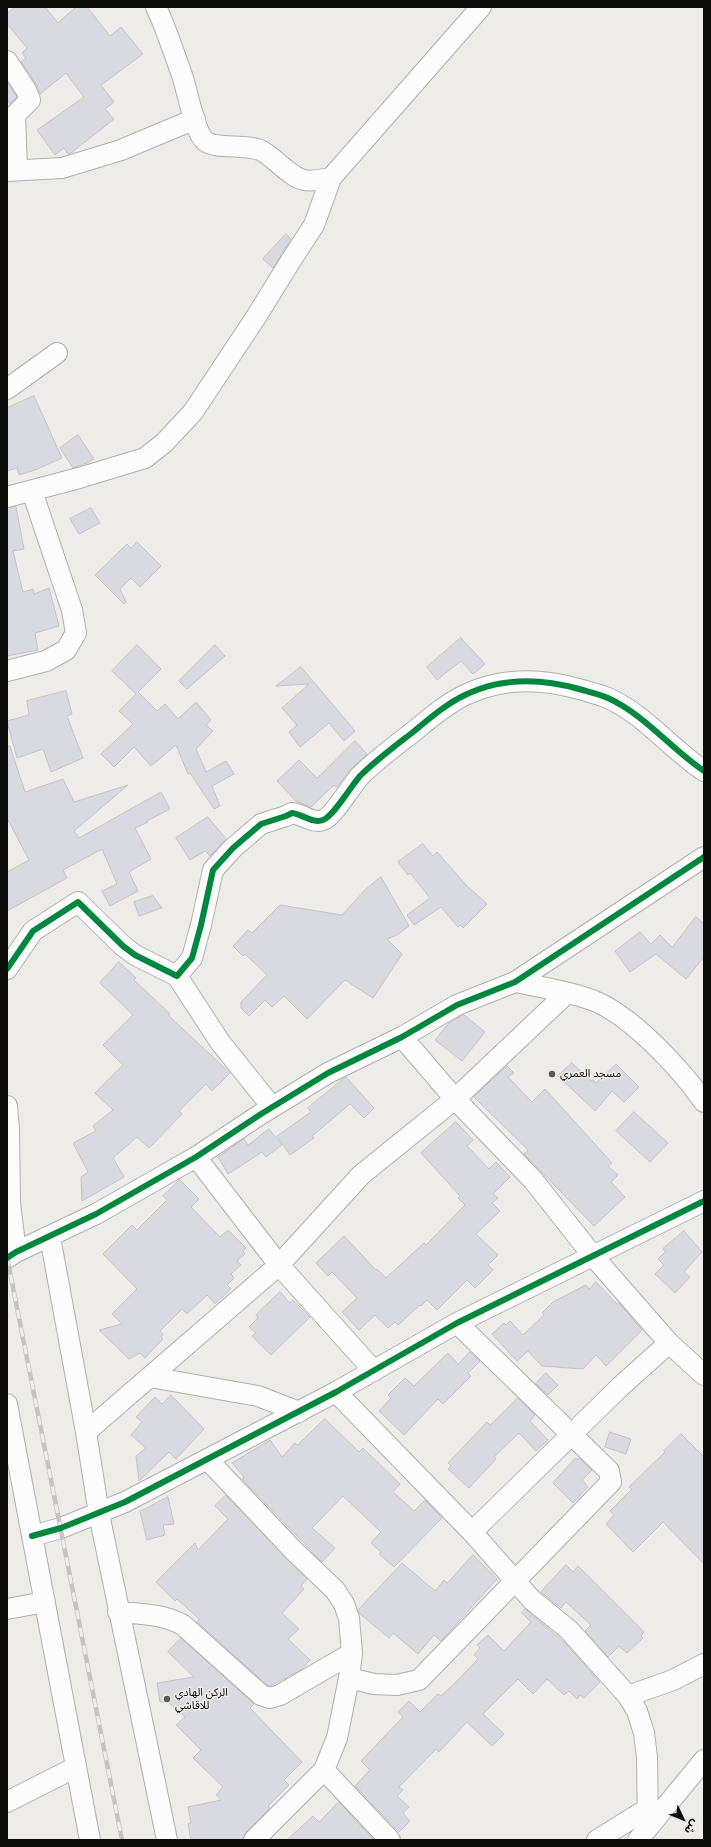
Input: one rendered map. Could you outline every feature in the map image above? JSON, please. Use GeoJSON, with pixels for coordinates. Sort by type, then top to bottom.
{"type":"FeatureCollection","features":[{"type":"Feature","properties":{"kind":"street"},"geometry":{"type":"LineString","coordinates":[[156,7],[182,75],[198,133],[206,142],[221,146],[248,147],[260,150],[271,156],[298,178],[305,181],[331,178]]}},
{"type":"Feature","properties":{"kind":"street"},"geometry":{"type":"LineString","coordinates":[[7,497],[145,458],[169,438],[202,400],[314,225],[331,178],[481,7]]}},
{"type":"Feature","properties":{"kind":"street"},"geometry":{"type":"LineString","coordinates":[[7,61],[26,90],[30,100],[15,116],[12,171],[62,168],[120,150],[195,119]]}},
{"type":"Feature","properties":{"kind":"street"},"geometry":{"type":"LineString","coordinates":[[7,389],[57,353]]}},
{"type":"Feature","properties":{"kind":"street"},"geometry":{"type":"LineString","coordinates":[[7,671],[46,660],[66,650],[76,633],[72,610],[32,491]]}},
{"type":"Feature","properties":{"kind":"street"},"geometry":{"type":"LineString","coordinates":[[177,976],[192,958],[213,870],[233,848],[261,824],[292,813],[315,821],[324,820],[333,811],[360,776],[388,751],[437,712],[465,695],[494,685],[529,680],[556,682],[607,698],[633,711],[704,771]]}},
{"type":"Feature","properties":{"kind":"street"},"geometry":{"type":"LineString","coordinates":[[7,1106],[10,1129],[12,1255],[96,1214],[196,1157],[272,1107],[328,1074],[402,1037],[457,1005],[515,982],[704,858]]}},
{"type":"Feature","properties":{"kind":"street"},"geometry":{"type":"LineString","coordinates":[[7,969],[33,931],[78,902],[122,946],[135,955],[177,976],[220,1042],[272,1107]]}},
{"type":"Feature","properties":{"kind":"street"},"geometry":{"type":"LineString","coordinates":[[515,982],[593,1000],[615,1011],[650,1042],[693,1086],[704,1102]]}},
{"type":"Feature","properties":{"kind":"street"},"geometry":{"type":"LineString","coordinates":[[86,1432],[279,1265],[361,1175],[455,1098],[567,993]]}},
{"type":"Feature","properties":{"kind":"street"},"geometry":{"type":"LineString","coordinates":[[402,1037],[455,1098],[533,1180],[594,1256],[669,1343],[704,1375]]}},
{"type":"Feature","properties":{"kind":"street"},"geometry":{"type":"LineString","coordinates":[[196,1157],[279,1265],[374,1371]]}},
{"type":"Feature","properties":{"kind":"street"},"geometry":{"type":"LineString","coordinates":[[32,1536],[61,1528],[99,1514],[208,1460],[336,1392],[457,1323],[704,1201]]}},
{"type":"Feature","properties":{"kind":"street"},"geometry":{"type":"LineString","coordinates":[[50,1237],[86,1432],[99,1514],[118,1612],[167,1840]]}},
{"type":"Feature","properties":{"kind":"street"},"geometry":{"type":"LineString","coordinates":[[349,1678],[374,1684],[397,1685],[420,1680],[611,1482],[610,1471],[457,1323]]}},
{"type":"Feature","properties":{"kind":"street"},"geometry":{"type":"LineString","coordinates":[[472,1532],[572,1434],[669,1343]]}},
{"type":"Feature","properties":{"kind":"street"},"geometry":{"type":"LineString","coordinates":[[150,1377],[258,1396],[299,1412]]}},
{"type":"Feature","properties":{"kind":"street"},"geometry":{"type":"LineString","coordinates":[[336,1392],[472,1532],[516,1579],[532,1600],[569,1630],[628,1696],[637,1711],[644,1733],[647,1757],[645,1826]]}},
{"type":"Feature","properties":{"kind":"street"},"geometry":{"type":"LineString","coordinates":[[7,1404],[90,1840]]}},
{"type":"Feature","properties":{"kind":"street"},"geometry":{"type":"LineString","coordinates":[[208,1460],[294,1551],[335,1590],[344,1604],[349,1618],[352,1653],[349,1678],[336,1738],[324,1770],[254,1840]]}},
{"type":"Feature","properties":{"kind":"street"},"geometry":{"type":"LineString","coordinates":[[7,1609],[45,1602]]}},
{"type":"Feature","properties":{"kind":"street"},"geometry":{"type":"LineString","coordinates":[[118,1612],[160,1616],[183,1625],[261,1695],[270,1698],[280,1695],[352,1653]]}},
{"type":"Feature","properties":{"kind":"street"},"geometry":{"type":"LineString","coordinates":[[628,1696],[673,1680],[704,1664]]}},
{"type":"Feature","properties":{"kind":"street"},"geometry":{"type":"LineString","coordinates":[[597,1840],[645,1826],[704,1760]]}},
{"type":"Feature","properties":{"kind":"street"},"geometry":{"type":"LineString","coordinates":[[7,1802],[76,1767]]}},
{"type":"Feature","properties":{"kind":"street"},"geometry":{"type":"LineString","coordinates":[[324,1770],[390,1840]]}},
{"type":"Feature","properties":{"kind":"building"},"geometry":{"type":"Polygon","coordinates":[[[15,7],[45,7],[58,23],[76,7],[87,7],[110,36],[121,27],[143,54],[101,85],[114,102],[105,109],[114,119],[71,153],[68,154],[64,148],[55,155],[37,130],[84,97],[66,73],[40,94],[36,84],[21,62],[26,58],[22,53],[27,48],[7,24],[7,14],[15,7]]]}},
{"type":"Feature","properties":{"kind":"building"},"geometry":{"type":"Polygon","coordinates":[[[7,82],[17,97],[10,104],[7,99],[7,82]]]}},
{"type":"Feature","properties":{"kind":"building"},"geometry":{"type":"Polygon","coordinates":[[[286,234],[291,239],[273,268],[263,259],[286,234]]]}},
{"type":"Feature","properties":{"kind":"building"},"geometry":{"type":"Polygon","coordinates":[[[34,396],[62,458],[35,470],[19,475],[17,468],[7,471],[7,408],[34,396]]]}},
{"type":"Feature","properties":{"kind":"building"},"geometry":{"type":"Polygon","coordinates":[[[78,435],[94,459],[73,468],[60,448],[78,435]]]}},
{"type":"Feature","properties":{"kind":"building"},"geometry":{"type":"Polygon","coordinates":[[[16,507],[24,549],[13,551],[23,592],[33,589],[34,594],[49,588],[59,626],[35,633],[38,650],[7,656],[7,508],[16,507]]]}},
{"type":"Feature","properties":{"kind":"building"},"geometry":{"type":"Polygon","coordinates":[[[91,508],[100,523],[79,534],[70,519],[91,508]]]}},
{"type":"Feature","properties":{"kind":"building"},"geometry":{"type":"Polygon","coordinates":[[[137,542],[161,566],[140,587],[131,578],[120,589],[126,602],[124,604],[95,575],[127,544],[131,548],[137,542]]]}},
{"type":"Feature","properties":{"kind":"building"},"geometry":{"type":"Polygon","coordinates":[[[461,638],[485,664],[473,674],[461,661],[437,680],[427,667],[461,638]]]}},
{"type":"Feature","properties":{"kind":"building"},"geometry":{"type":"Polygon","coordinates":[[[137,645],[161,669],[138,692],[157,711],[165,704],[178,719],[196,702],[211,720],[206,725],[213,731],[196,749],[206,772],[226,761],[234,774],[212,786],[220,806],[214,809],[190,773],[188,774],[176,745],[151,766],[134,747],[114,767],[101,754],[133,724],[119,711],[136,694],[112,671],[137,645]]]}},
{"type":"Feature","properties":{"kind":"building"},"geometry":{"type":"Polygon","coordinates":[[[215,645],[225,656],[187,689],[179,681],[215,645]]]}},
{"type":"Feature","properties":{"kind":"building"},"geometry":{"type":"Polygon","coordinates":[[[301,667],[355,731],[344,741],[329,723],[300,747],[289,732],[297,725],[282,708],[309,684],[276,686],[301,667]]]}},
{"type":"Feature","properties":{"kind":"building"},"geometry":{"type":"Polygon","coordinates":[[[66,691],[72,714],[67,716],[83,758],[51,772],[43,749],[17,758],[7,721],[29,715],[27,701],[66,691]]]}},
{"type":"Feature","properties":{"kind":"building"},"geometry":{"type":"Polygon","coordinates":[[[355,741],[367,754],[351,769],[337,787],[334,785],[311,807],[297,802],[277,781],[299,760],[317,778],[355,741]]]}},
{"type":"Feature","properties":{"kind":"building"},"geometry":{"type":"Polygon","coordinates":[[[10,746],[25,792],[63,779],[74,802],[128,785],[74,831],[79,838],[161,792],[170,809],[135,828],[151,859],[129,872],[138,891],[110,906],[102,891],[117,884],[102,849],[63,870],[67,878],[7,911],[7,872],[29,860],[7,818],[7,747],[10,746]]]}},
{"type":"Feature","properties":{"kind":"building"},"geometry":{"type":"Polygon","coordinates":[[[208,817],[226,839],[210,856],[205,851],[190,860],[176,838],[208,817]]]}},
{"type":"Feature","properties":{"kind":"building"},"geometry":{"type":"Polygon","coordinates":[[[423,844],[433,856],[437,852],[466,885],[487,904],[463,928],[460,925],[458,927],[441,907],[414,925],[407,915],[430,898],[410,873],[408,875],[398,862],[423,844]]]}},
{"type":"Feature","properties":{"kind":"building"},"geometry":{"type":"Polygon","coordinates":[[[381,877],[409,926],[397,935],[387,939],[402,954],[373,998],[345,980],[307,1019],[284,996],[272,1007],[265,1000],[249,1016],[241,1008],[241,1002],[267,975],[245,954],[243,956],[233,946],[248,930],[252,933],[280,905],[342,915],[365,890],[381,877]]]}},
{"type":"Feature","properties":{"kind":"building"},"geometry":{"type":"Polygon","coordinates":[[[153,896],[162,908],[139,916],[134,902],[153,896]]]}},
{"type":"Feature","properties":{"kind":"building"},"geometry":{"type":"Polygon","coordinates":[[[696,917],[704,924],[704,957],[686,979],[656,954],[630,972],[615,951],[640,932],[651,944],[660,935],[672,947],[696,917]]]}},
{"type":"Feature","properties":{"kind":"building"},"geometry":{"type":"Polygon","coordinates":[[[119,962],[136,978],[134,980],[170,1014],[169,1016],[230,1073],[212,1091],[206,1084],[179,1111],[182,1114],[149,1148],[137,1137],[113,1158],[124,1177],[82,1201],[81,1177],[88,1172],[73,1143],[96,1131],[93,1126],[113,1110],[95,1093],[123,1065],[103,1045],[133,1015],[100,983],[119,962]]]}},
{"type":"Feature","properties":{"kind":"building"},"geometry":{"type":"Polygon","coordinates":[[[464,1015],[485,1032],[462,1061],[435,1040],[449,1023],[464,1015]]]}},
{"type":"Feature","properties":{"kind":"building"},"geometry":{"type":"Polygon","coordinates":[[[572,1063],[591,1081],[593,1080],[596,1083],[616,1064],[639,1087],[624,1102],[612,1091],[595,1111],[558,1076],[572,1063]]]}},
{"type":"Feature","properties":{"kind":"building"},"geometry":{"type":"Polygon","coordinates":[[[507,1066],[514,1073],[508,1077],[532,1102],[545,1089],[612,1163],[608,1166],[618,1175],[611,1182],[625,1197],[594,1226],[524,1154],[528,1150],[474,1097],[507,1066]]]}},
{"type":"Feature","properties":{"kind":"building"},"geometry":{"type":"Polygon","coordinates":[[[346,1077],[374,1108],[364,1118],[350,1104],[312,1136],[314,1138],[290,1155],[277,1136],[311,1112],[308,1108],[346,1077]]]}},
{"type":"Feature","properties":{"kind":"building"},"geometry":{"type":"Polygon","coordinates":[[[634,1112],[668,1143],[650,1162],[616,1131],[634,1112]]]}},
{"type":"Feature","properties":{"kind":"building"},"geometry":{"type":"Polygon","coordinates":[[[456,1122],[473,1140],[467,1146],[489,1169],[496,1162],[510,1177],[493,1194],[498,1198],[492,1203],[500,1211],[476,1234],[498,1255],[488,1265],[493,1270],[475,1288],[467,1280],[437,1310],[427,1300],[398,1325],[395,1322],[388,1328],[375,1315],[359,1330],[342,1312],[357,1298],[332,1272],[328,1276],[316,1263],[344,1236],[376,1270],[377,1269],[386,1278],[424,1243],[426,1245],[465,1205],[458,1198],[460,1196],[421,1153],[456,1122]]]}},
{"type":"Feature","properties":{"kind":"building"},"geometry":{"type":"Polygon","coordinates":[[[269,1129],[282,1145],[266,1157],[262,1152],[228,1174],[218,1157],[244,1139],[248,1145],[269,1129]]]}},
{"type":"Feature","properties":{"kind":"building"},"geometry":{"type":"Polygon","coordinates":[[[180,1180],[199,1199],[191,1207],[220,1237],[228,1230],[246,1248],[243,1251],[245,1254],[237,1261],[241,1265],[231,1274],[234,1278],[227,1285],[231,1289],[215,1304],[207,1295],[187,1314],[182,1309],[160,1331],[163,1334],[161,1337],[163,1339],[145,1358],[140,1353],[129,1359],[99,1330],[122,1324],[112,1314],[137,1289],[103,1254],[132,1225],[137,1230],[167,1200],[163,1196],[180,1180]]]}},
{"type":"Feature","properties":{"kind":"building"},"geometry":{"type":"Polygon","coordinates":[[[684,1231],[702,1252],[684,1272],[690,1277],[675,1293],[655,1274],[664,1265],[658,1259],[666,1251],[663,1249],[684,1231]]]}},
{"type":"Feature","properties":{"kind":"building"},"geometry":{"type":"Polygon","coordinates":[[[596,1282],[617,1304],[619,1303],[642,1330],[606,1366],[596,1355],[583,1369],[542,1366],[528,1351],[517,1361],[492,1334],[504,1323],[506,1325],[510,1321],[523,1335],[544,1315],[542,1313],[553,1302],[586,1285],[589,1289],[596,1282]]]}},
{"type":"Feature","properties":{"kind":"building"},"geometry":{"type":"Polygon","coordinates":[[[280,1292],[290,1303],[293,1300],[310,1317],[271,1355],[252,1336],[256,1333],[249,1327],[258,1318],[256,1315],[280,1292]]]}},
{"type":"Feature","properties":{"kind":"building"},"geometry":{"type":"Polygon","coordinates":[[[470,1352],[480,1361],[468,1373],[471,1376],[443,1404],[438,1399],[404,1435],[379,1411],[391,1398],[388,1395],[405,1378],[414,1386],[448,1353],[458,1364],[470,1352]]]}},
{"type":"Feature","properties":{"kind":"building"},"geometry":{"type":"Polygon","coordinates":[[[546,1373],[558,1385],[548,1395],[536,1384],[546,1373]]]}},
{"type":"Feature","properties":{"kind":"building"},"geometry":{"type":"Polygon","coordinates":[[[171,1395],[204,1429],[176,1459],[169,1452],[139,1481],[136,1456],[146,1448],[131,1435],[142,1422],[136,1417],[155,1397],[162,1404],[171,1395]]]}},
{"type":"Feature","properties":{"kind":"building"},"geometry":{"type":"Polygon","coordinates":[[[518,1398],[535,1415],[530,1421],[548,1440],[536,1451],[519,1433],[494,1457],[496,1459],[469,1488],[448,1469],[451,1466],[448,1463],[487,1422],[490,1425],[518,1398]]]}},
{"type":"Feature","properties":{"kind":"building"},"geometry":{"type":"Polygon","coordinates":[[[325,1419],[359,1452],[363,1448],[400,1484],[393,1492],[414,1511],[425,1500],[442,1518],[394,1567],[379,1554],[381,1552],[371,1543],[381,1532],[343,1496],[312,1528],[335,1548],[322,1562],[242,1479],[244,1477],[232,1463],[270,1440],[282,1457],[295,1443],[297,1445],[325,1419]]]}},
{"type":"Feature","properties":{"kind":"building"},"geometry":{"type":"Polygon","coordinates":[[[610,1432],[631,1439],[626,1454],[605,1447],[610,1432]]]}},
{"type":"Feature","properties":{"kind":"building"},"geometry":{"type":"Polygon","coordinates":[[[681,1434],[704,1457],[704,1564],[663,1522],[633,1552],[606,1524],[614,1515],[610,1511],[632,1489],[629,1487],[681,1434]]]}},
{"type":"Feature","properties":{"kind":"building"},"geometry":{"type":"Polygon","coordinates":[[[575,1459],[580,1459],[592,1470],[582,1480],[588,1487],[573,1503],[553,1483],[575,1459]]]}},
{"type":"Feature","properties":{"kind":"building"},"geometry":{"type":"Polygon","coordinates":[[[226,1495],[307,1579],[301,1586],[304,1589],[282,1613],[299,1629],[288,1639],[310,1660],[301,1670],[270,1686],[267,1685],[197,1622],[199,1619],[177,1599],[175,1601],[156,1582],[195,1543],[198,1550],[228,1519],[215,1506],[226,1495]]]}},
{"type":"Feature","properties":{"kind":"building"},"geometry":{"type":"Polygon","coordinates":[[[168,1497],[174,1524],[163,1525],[165,1535],[147,1540],[140,1512],[168,1497]]]}},
{"type":"Feature","properties":{"kind":"building"},"geometry":{"type":"Polygon","coordinates":[[[473,1555],[497,1579],[441,1641],[434,1635],[418,1654],[393,1633],[389,1638],[359,1613],[358,1610],[402,1563],[435,1591],[444,1580],[447,1583],[473,1555]]]}},
{"type":"Feature","properties":{"kind":"building"},"geometry":{"type":"Polygon","coordinates":[[[566,1565],[573,1572],[578,1566],[644,1632],[641,1636],[643,1638],[627,1653],[619,1646],[608,1657],[585,1631],[591,1625],[566,1602],[561,1608],[541,1592],[566,1565]]]}},
{"type":"Feature","properties":{"kind":"building"},"geometry":{"type":"Polygon","coordinates":[[[525,1609],[565,1643],[600,1682],[584,1698],[580,1695],[577,1699],[569,1691],[564,1695],[547,1679],[533,1694],[518,1679],[483,1714],[504,1734],[492,1746],[467,1722],[439,1752],[436,1749],[399,1787],[403,1790],[397,1796],[409,1807],[403,1813],[410,1821],[399,1832],[355,1786],[370,1770],[361,1761],[403,1717],[398,1712],[409,1701],[420,1712],[438,1694],[441,1696],[454,1684],[478,1659],[474,1655],[480,1648],[477,1645],[488,1635],[504,1651],[531,1622],[522,1613],[525,1609]]]}},
{"type":"Feature","properties":{"kind":"building"},"geometry":{"type":"Polygon","coordinates":[[[181,1638],[254,1704],[250,1708],[302,1762],[284,1780],[289,1785],[268,1806],[270,1808],[246,1832],[243,1840],[191,1840],[188,1824],[191,1823],[188,1807],[221,1800],[216,1795],[223,1787],[193,1758],[201,1750],[176,1725],[185,1717],[168,1702],[160,1702],[157,1683],[194,1677],[168,1652],[181,1638]]]}},
{"type":"Feature","properties":{"kind":"building"},"geometry":{"type":"Polygon","coordinates":[[[339,1802],[374,1840],[287,1840],[313,1816],[319,1822],[339,1802]]]}},
{"type":"Feature","properties":{"kind":"railway"},"geometry":{"type":"LineString","coordinates":[[7,1257],[122,1840]]}},
{"type":"Feature","properties":{"kind":"cycle path"},"geometry":{"type":"LineString","coordinates":[[7,969],[33,931],[78,902],[123,946],[135,955],[177,976],[192,958],[213,870],[233,848],[261,824],[292,813],[315,821],[327,818],[360,776],[372,764],[451,703],[465,695],[493,685],[507,682],[536,681],[564,685],[605,697],[634,713],[704,771]]}},
{"type":"Feature","properties":{"kind":"cycle path"},"geometry":{"type":"LineString","coordinates":[[7,1258],[16,1252],[96,1214],[196,1157],[261,1114],[328,1073],[402,1037],[457,1005],[515,982],[704,857]]}},
{"type":"Feature","properties":{"kind":"cycle path"},"geometry":{"type":"LineString","coordinates":[[32,1536],[61,1528],[125,1502],[336,1392],[457,1323],[704,1201]]}},
{"type":"Feature","properties":{"kind":"place","name":"مسجد العمري"},"geometry":{"type":"Point","coordinates":[552,1074]}},
{"type":"Feature","properties":{"kind":"place","name":"الركن الهادي للاقاشي"},"geometry":{"type":"Point","coordinates":[167,1699]}}]}
